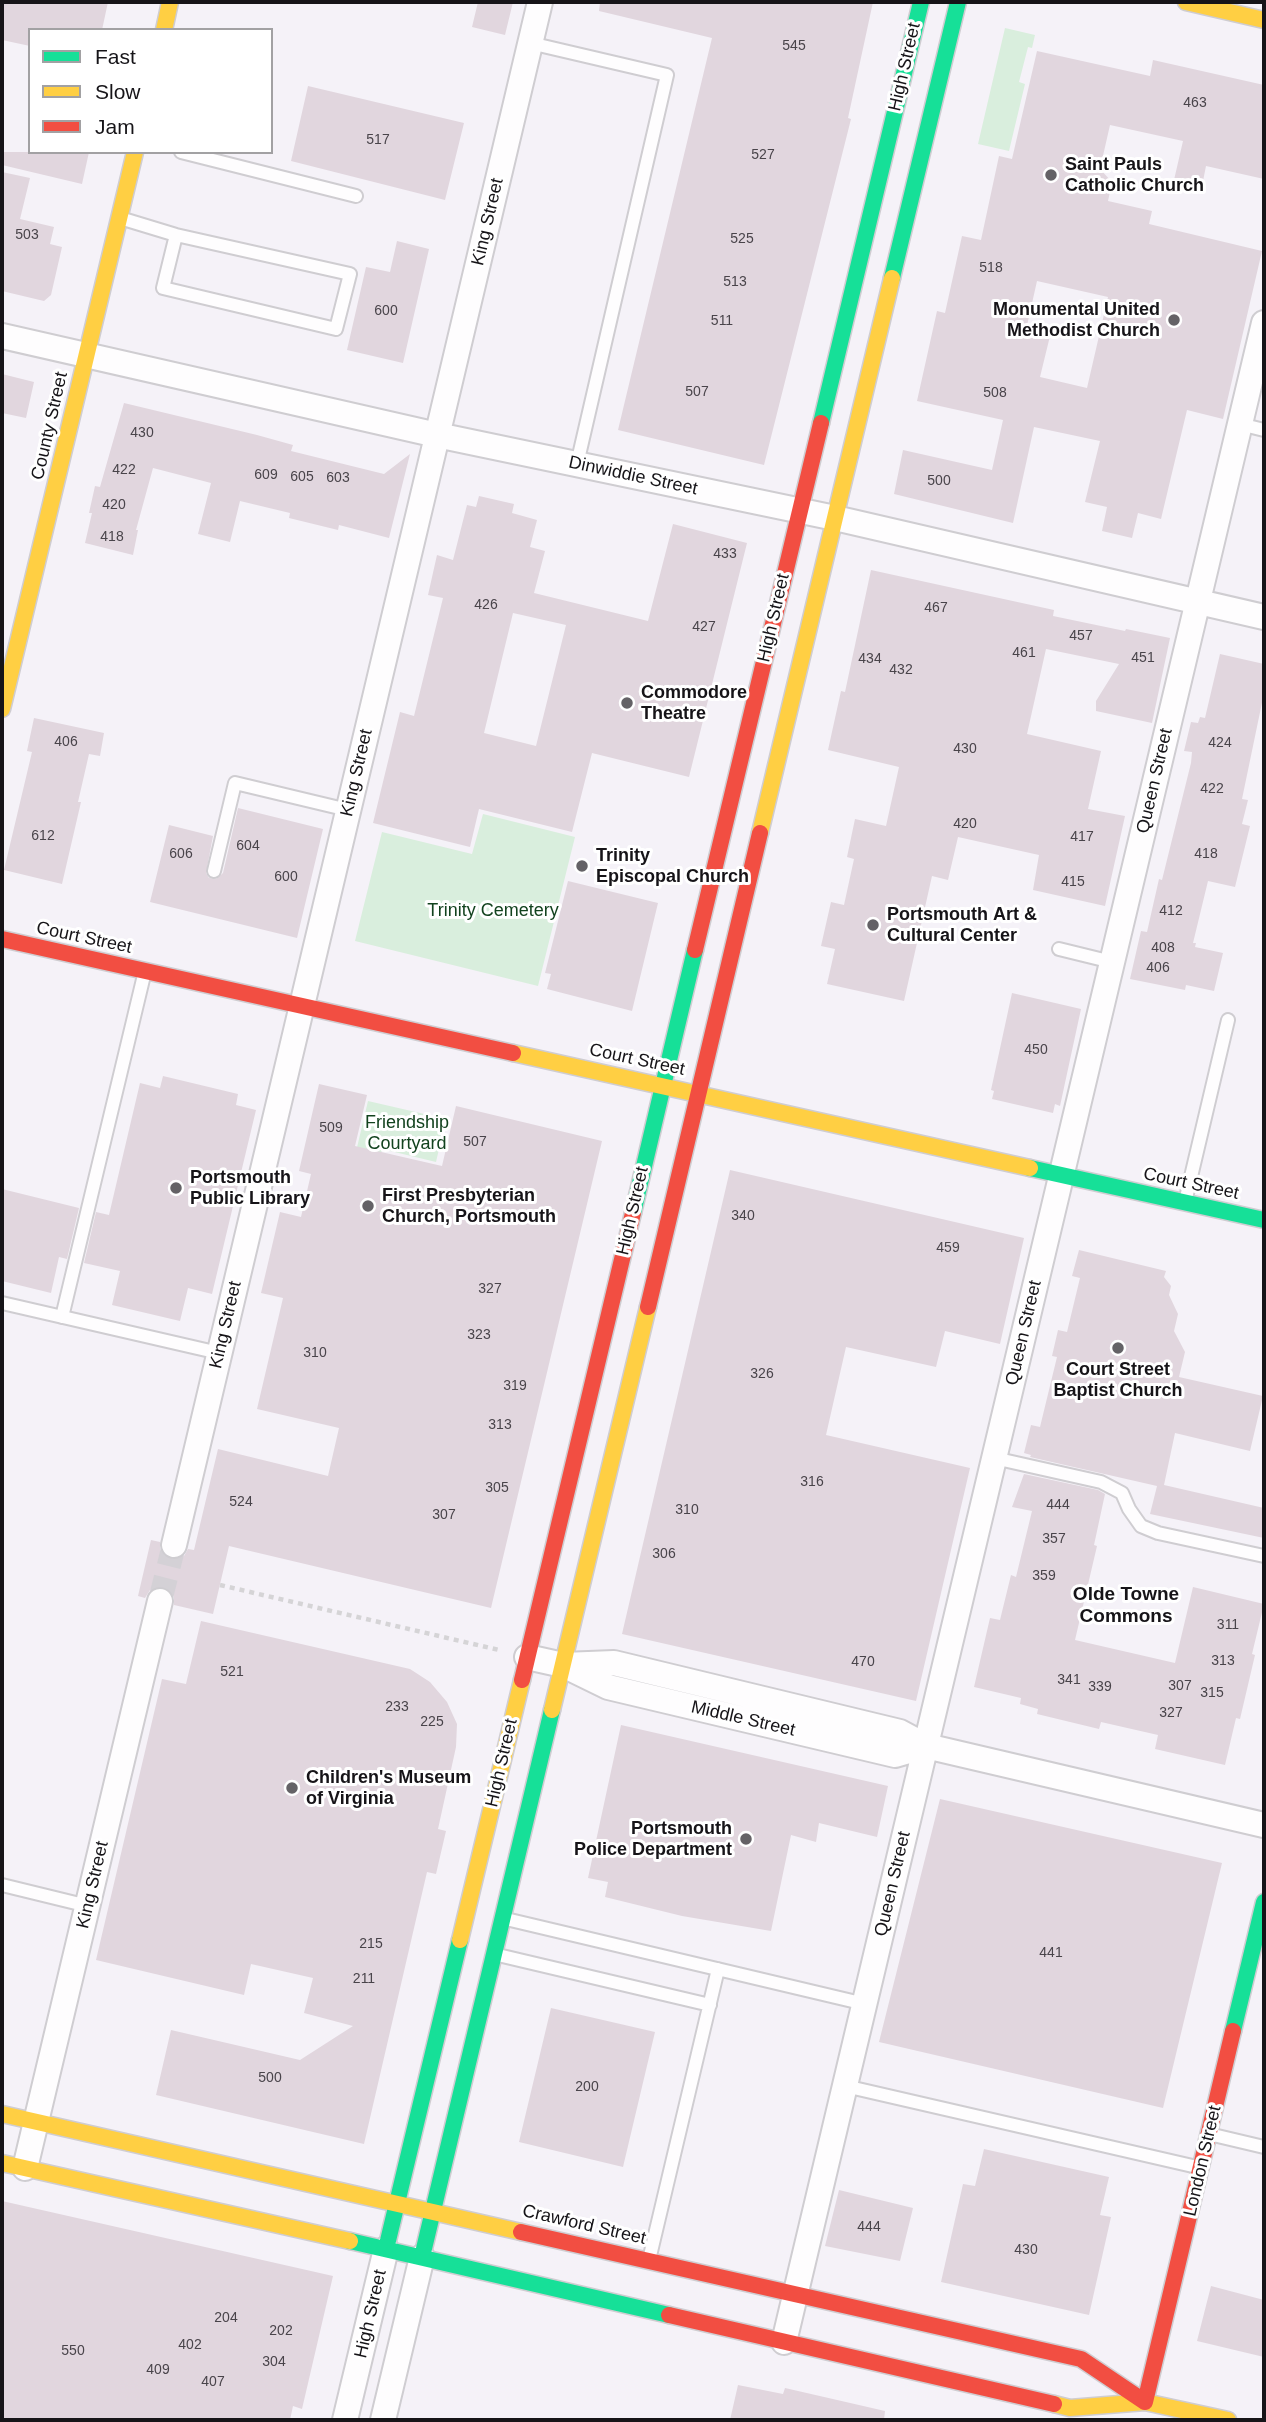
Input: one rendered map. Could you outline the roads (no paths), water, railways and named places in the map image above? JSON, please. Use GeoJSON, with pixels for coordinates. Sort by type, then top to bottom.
{"type":"FeatureCollection","features":[{"type":"Feature","properties":{"kind":"main road"},"geometry":{"type":"LineString","coordinates":[[164,28],[170,2]]}},
{"type":"Feature","properties":{"kind":"main road","name":"High Street"},"geometry":{"type":"LineString","coordinates":[[386,2249],[920,2]]}},
{"type":"Feature","properties":{"kind":"main road","name":"High Street"},"geometry":{"type":"LineString","coordinates":[[422,2258],[958,2]]}},
{"type":"Feature","properties":{"kind":"main road"},"geometry":{"type":"LineString","coordinates":[[1186,2],[1258,13]]}},
{"type":"Feature","properties":{"kind":"main road","name":"County Street"},"geometry":{"type":"LineString","coordinates":[[3,700],[135,154]]}},
{"type":"Feature","properties":{"kind":"main road","name":"Court Street"},"geometry":{"type":"LineString","coordinates":[[2,939],[1264,1220]]}},
{"type":"Feature","properties":{"kind":"main road","name":"London Street"},"geometry":{"type":"LineString","coordinates":[[1143,2411],[1264,1902]]}},
{"type":"Feature","properties":{"kind":"main road","name":"Crawford Street"},"geometry":{"type":"LineString","coordinates":[[2,2114],[1081,2359],[1143,2411]]}},
{"type":"Feature","properties":{"kind":"main road","name":"Crawford Street"},"geometry":{"type":"LineString","coordinates":[[13,2166],[386,2249],[1070,2408],[1143,2411],[1228,2420]]}},
{"type":"Feature","properties":{"kind":"street","name":"King Street"},"geometry":{"type":"LineString","coordinates":[[174,1545],[540,2]]}},
{"type":"Feature","properties":{"kind":"street","name":"Queen Street"},"geometry":{"type":"LineString","coordinates":[[784,2342],[1198,602],[1252,427],[1264,323]]}},
{"type":"Feature","properties":{"kind":"street","name":"Dinwiddie Street"},"geometry":{"type":"LineString","coordinates":[[2,336],[437,435],[835,518],[1264,617]]}},
{"type":"Feature","properties":{"kind":"street","name":"King Street"},"geometry":{"type":"LineString","coordinates":[[13,2166],[37,2122],[160,1601]]}},
{"type":"Feature","properties":{"kind":"street","name":"Middle Street"},"geometry":{"type":"LineString","coordinates":[[527,1657],[563,1665],[614,1663],[900,1731],[926,1746],[1264,1825]]}},
{"type":"Feature","properties":{"kind":"street","name":"High Street"},"geometry":{"type":"LineString","coordinates":[[345,2420],[386,2249]]}},
{"type":"Feature","properties":{"kind":"street","name":"High Street"},"geometry":{"type":"LineString","coordinates":[[383,2420],[422,2258]]}},
{"type":"Feature","properties":{"kind":"lane"},"geometry":{"type":"LineString","coordinates":[[530,43],[667,75],[577,464]]}},
{"type":"Feature","properties":{"kind":"lane"},"geometry":{"type":"LineString","coordinates":[[189,154],[356,196]]}},
{"type":"Feature","properties":{"kind":"lane"},"geometry":{"type":"LineString","coordinates":[[119,218],[176,235],[349,274],[336,329],[163,288],[176,235]]}},
{"type":"Feature","properties":{"kind":"lane"},"geometry":{"type":"LineString","coordinates":[[214,871],[234,783],[348,810]]}},
{"type":"Feature","properties":{"kind":"lane"},"geometry":{"type":"LineString","coordinates":[[1059,949],[1112,962]]}},
{"type":"Feature","properties":{"kind":"lane"},"geometry":{"type":"LineString","coordinates":[[62,1317],[145,971]]}},
{"type":"Feature","properties":{"kind":"lane"},"geometry":{"type":"LineString","coordinates":[[1185,1202],[1228,1020]]}},
{"type":"Feature","properties":{"kind":"lane"},"geometry":{"type":"LineString","coordinates":[[2,1303],[219,1353]]}},
{"type":"Feature","properties":{"kind":"lane"},"geometry":{"type":"LineString","coordinates":[[994,1458],[1101,1482],[1122,1493],[1141,1526],[1158,1533],[1264,1556]]}},
{"type":"Feature","properties":{"kind":"lane"},"geometry":{"type":"LineString","coordinates":[[2,1885],[88,1906]]}},
{"type":"Feature","properties":{"kind":"lane"},"geometry":{"type":"LineString","coordinates":[[503,1918],[865,2004]]}},
{"type":"Feature","properties":{"kind":"lane"},"geometry":{"type":"LineString","coordinates":[[494,1954],[710,2006]]}},
{"type":"Feature","properties":{"kind":"lane"},"geometry":{"type":"LineString","coordinates":[[649,2260],[718,1969]]}},
{"type":"Feature","properties":{"kind":"lane"},"geometry":{"type":"LineString","coordinates":[[845,2086],[1201,2168]]}},
{"type":"Feature","properties":{"kind":"lane"},"geometry":{"type":"LineString","coordinates":[[1209,2134],[1264,2147]]}},
{"type":"Feature","properties":{"kind":"tunnel"},"geometry":{"type":"LineString","coordinates":[[160,1601],[174,1545]]}},
{"type":"Feature","properties":{"kind":"place","name":"Saint Pauls Catholic Church"},"geometry":{"type":"Point","coordinates":[1051,175]}},
{"type":"Feature","properties":{"kind":"place","name":"Monumental United Methodist Church"},"geometry":{"type":"Point","coordinates":[1174,320]}},
{"type":"Feature","properties":{"kind":"place","name":"Commodore Theatre"},"geometry":{"type":"Point","coordinates":[627,703]}},
{"type":"Feature","properties":{"kind":"place","name":"Trinity Episcopal Church"},"geometry":{"type":"Point","coordinates":[582,866]}},
{"type":"Feature","properties":{"kind":"place","name":"Portsmouth Art & Cultural Center"},"geometry":{"type":"Point","coordinates":[873,925]}},
{"type":"Feature","properties":{"kind":"place","name":"Portsmouth Public Library"},"geometry":{"type":"Point","coordinates":[176,1188]}},
{"type":"Feature","properties":{"kind":"place","name":"First Presbyterian Church, Portsmouth"},"geometry":{"type":"Point","coordinates":[368,1206]}},
{"type":"Feature","properties":{"kind":"place","name":"Court Street Baptist Church"},"geometry":{"type":"Point","coordinates":[1118,1348]}},
{"type":"Feature","properties":{"kind":"place","name":"Children's Museum of Virginia"},"geometry":{"type":"Point","coordinates":[292,1788]}},
{"type":"Feature","properties":{"kind":"place","name":"Portsmouth Police Department"},"geometry":{"type":"Point","coordinates":[746,1839]}},
{"type":"Feature","properties":{"kind":"district","name":"Olde Towne Commons"},"geometry":{"type":"Point","coordinates":[1126,1606]}},
{"type":"Feature","properties":{"kind":"park label","name":"Trinity Cemetery"},"geometry":{"type":"Point","coordinates":[493,911]}},
{"type":"Feature","properties":{"kind":"park label","name":"Friendship Courtyard"},"geometry":{"type":"Point","coordinates":[407,1133]}}]}
